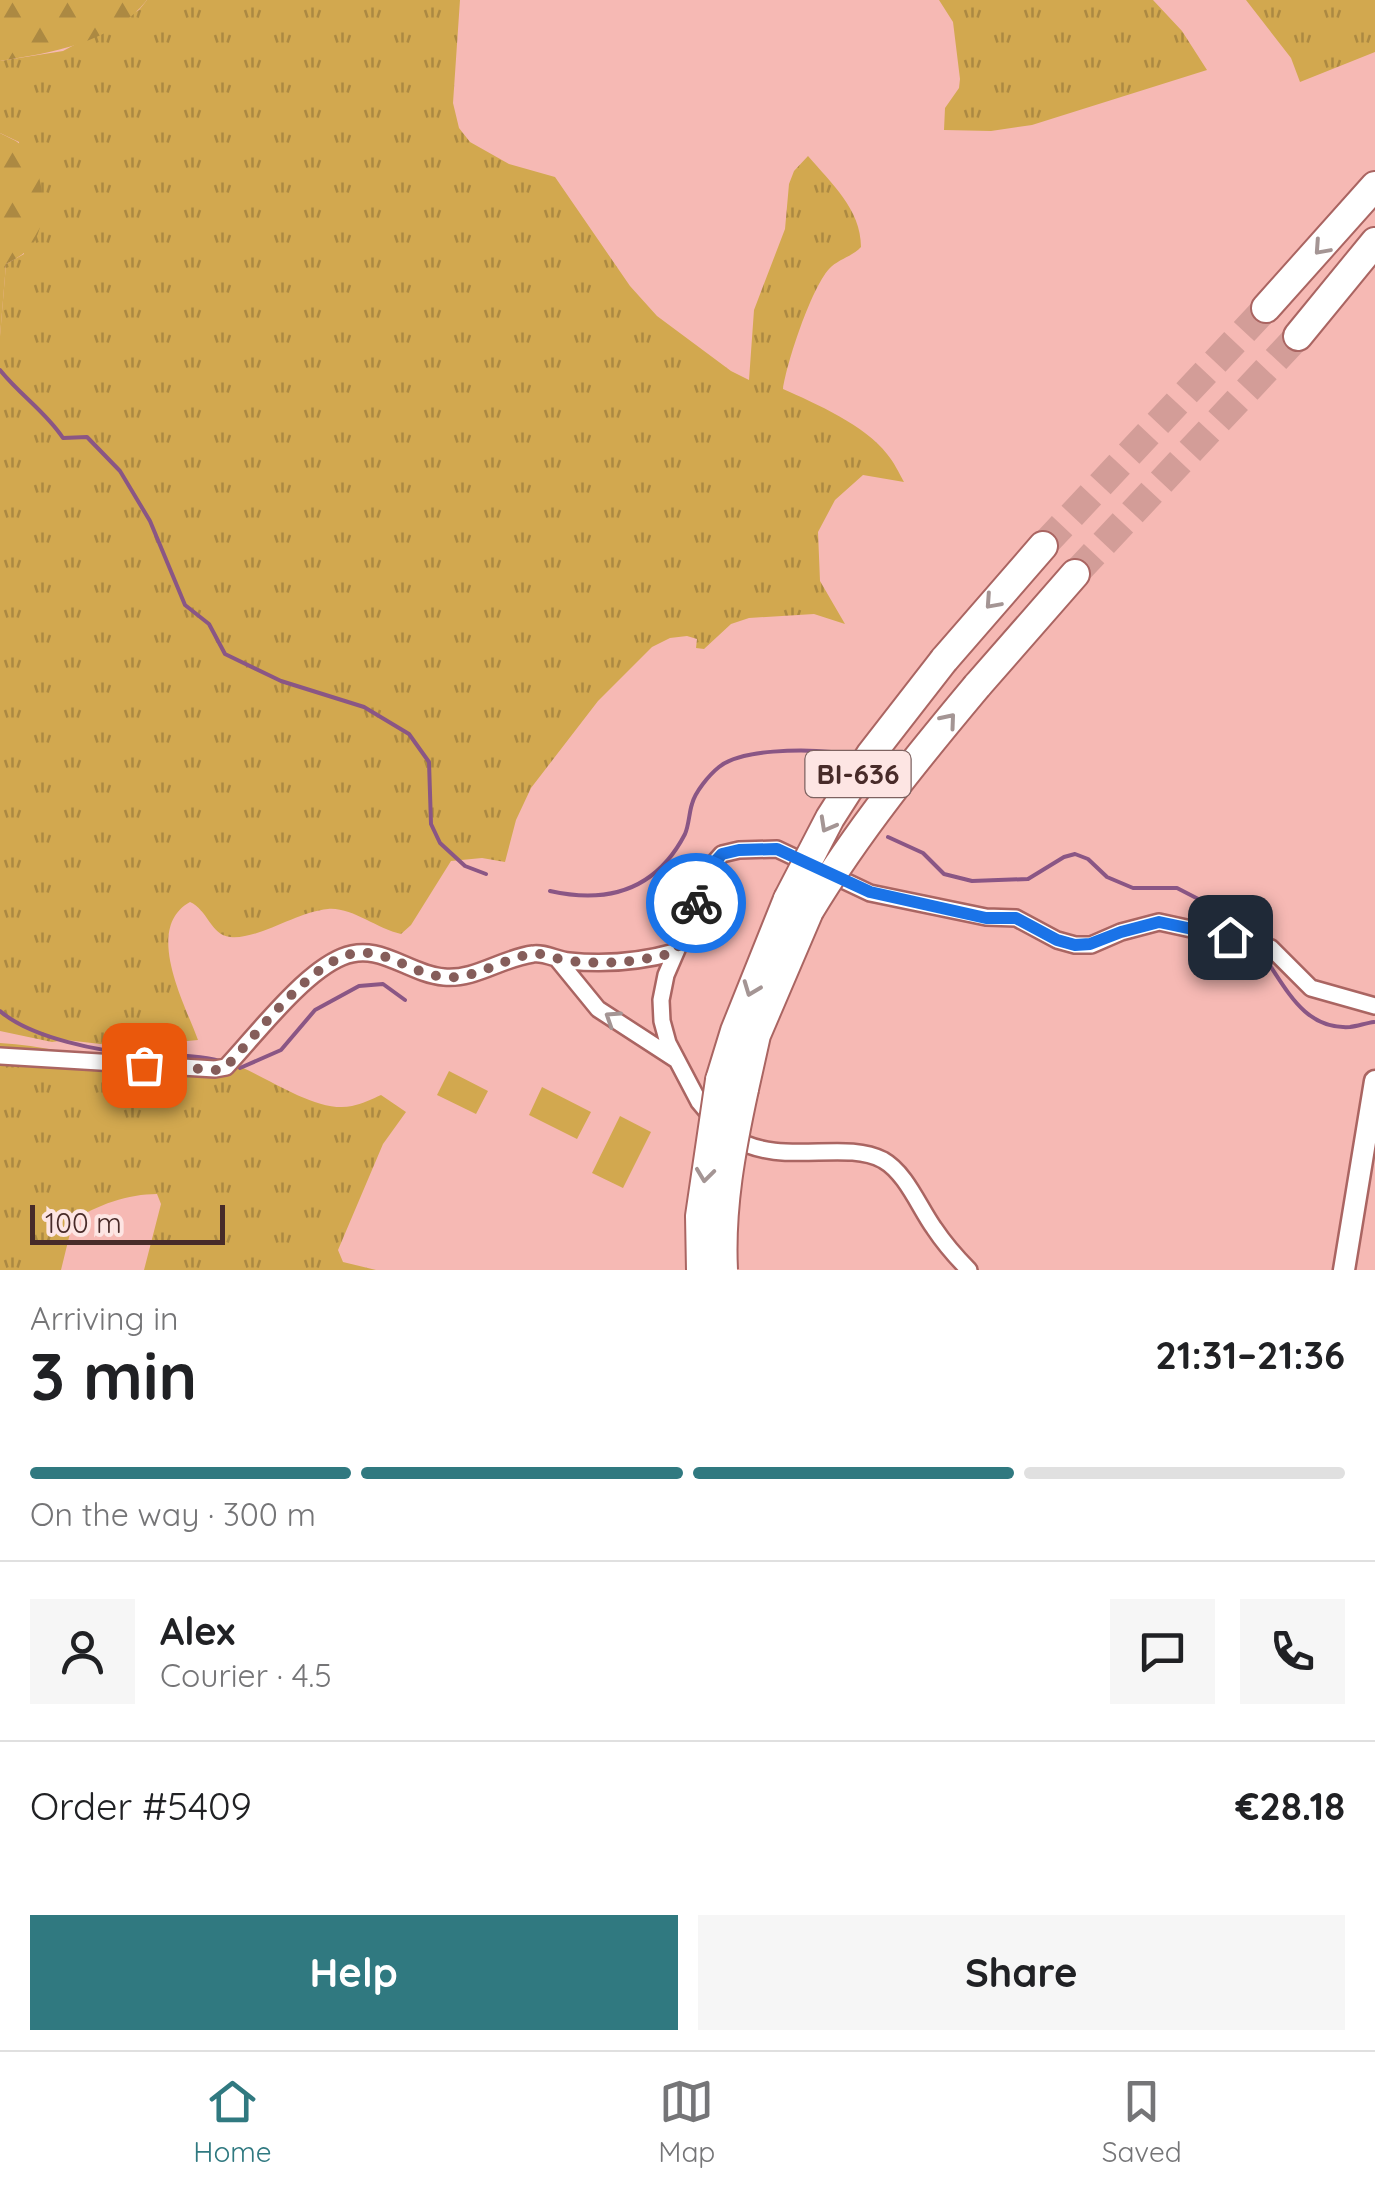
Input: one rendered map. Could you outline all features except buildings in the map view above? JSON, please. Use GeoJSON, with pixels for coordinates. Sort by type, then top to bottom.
{"type":"FeatureCollection","features":[{"type":"Feature","properties":{"kind":"highway"},"geometry":{"type":"LineString","coordinates":[[1266,308],[1375,186]]}},
{"type":"Feature","properties":{"kind":"highway"},"geometry":{"type":"LineString","coordinates":[[1298,336],[1375,242]]}},
{"type":"Feature","properties":{"kind":"highway","name":"BI-636"},"geometry":{"type":"LineString","coordinates":[[701,1270],[700,1216],[732,1085],[756,1035],[830,818],[870,754],[944,660],[1043,546]]}},
{"type":"Feature","properties":{"kind":"highway","name":"BI-636"},"geometry":{"type":"LineString","coordinates":[[798,905],[846,850],[888,792],[1075,574]]}},
{"type":"Feature","properties":{"kind":"highway","name":"BI-636"},"geometry":{"type":"LineString","coordinates":[[723,1270],[732,1085]]}},
{"type":"Feature","properties":{"kind":"street"},"geometry":{"type":"LineString","coordinates":[[968,1270],[937,1232],[897,1171],[886,1162],[868,1154],[786,1154],[745,1145],[722,1130],[699,1102],[668,1043],[661,1011],[666,975],[712,862],[722,854],[760,848],[789,854],[870,892],[986,918],[1016,918],[1075,945],[1159,922],[1260,944],[1271,948],[1311,988],[1375,1006]]}},
{"type":"Feature","properties":{"kind":"street"},"geometry":{"type":"LineString","coordinates":[[0,1056],[216,1070],[226,1067],[312,976],[346,955],[378,952],[411,968],[443,977],[467,976],[536,953],[558,960],[629,963],[676,952]]}},
{"type":"Feature","properties":{"kind":"street"},"geometry":{"type":"LineString","coordinates":[[558,960],[598,1008],[678,1061]]}},
{"type":"Feature","properties":{"kind":"street"},"geometry":{"type":"LineString","coordinates":[[1345,1268],[1375,1081]]}},
{"type":"Feature","properties":{"kind":"green space"},"geometry":{"type":"Polygon","coordinates":[[[0,0],[147,0],[117,27],[80,44],[0,61],[0,0]]]}},
{"type":"Feature","properties":{"kind":"green space"},"geometry":{"type":"Polygon","coordinates":[[[147,0],[460,0],[453,103],[459,128],[470,142],[509,164],[555,177],[630,286],[657,316],[749,380],[754,310],[785,229],[789,184],[794,171],[808,156],[850,209],[861,247],[833,266],[822,279],[801,326],[783,389],[866,434],[890,457],[904,482],[863,475],[835,500],[818,532],[820,581],[845,624],[814,614],[749,618],[731,624],[704,649],[696,648],[697,639],[687,636],[670,638],[652,647],[598,701],[531,788],[516,820],[505,862],[482,858],[451,861],[411,925],[401,934],[346,911],[328,909],[253,934],[230,937],[218,932],[190,902],[176,914],[168,948],[177,987],[198,1040],[126,1047],[52,1042],[0,1031],[0,336],[6,264],[24,254],[19,142],[0,133],[0,61],[63,51],[139,10],[147,0]]]}},
{"type":"Feature","properties":{"kind":"green space"},"geometry":{"type":"Polygon","coordinates":[[[939,0],[1153,0],[1182,31],[1207,70],[1032,125],[991,131],[944,130],[945,108],[959,88],[960,79],[953,22],[939,0]]]}},
{"type":"Feature","properties":{"kind":"green space"},"geometry":{"type":"Polygon","coordinates":[[[1246,0],[1375,0],[1375,52],[1300,82],[1291,58],[1246,0]]]}},
{"type":"Feature","properties":{"kind":"green space"},"geometry":{"type":"Polygon","coordinates":[[[0,133],[19,143],[28,154],[39,177],[43,202],[34,243],[6,264],[0,336],[0,133]]]}},
{"type":"Feature","properties":{"kind":"green space"},"geometry":{"type":"Polygon","coordinates":[[[0,1043],[107,1058],[230,1063],[306,1099],[338,1107],[381,1095],[406,1112],[383,1144],[338,1250],[343,1262],[376,1270],[144,1270],[161,1204],[157,1194],[113,1202],[73,1221],[61,1270],[0,1270],[0,1043]]]}},
{"type":"Feature","properties":{"kind":"green space"},"geometry":{"type":"Polygon","coordinates":[[[449,1071],[488,1091],[476,1114],[437,1095],[449,1071]]]}},
{"type":"Feature","properties":{"kind":"green space"},"geometry":{"type":"Polygon","coordinates":[[[542,1087],[591,1112],[577,1139],[529,1115],[542,1087]]]}},
{"type":"Feature","properties":{"kind":"green space"},"geometry":{"type":"Polygon","coordinates":[[[620,1116],[651,1132],[623,1188],[592,1173],[620,1116]]]}},
{"type":"Feature","properties":{"kind":"waterway"},"geometry":{"type":"LineString","coordinates":[[0,370],[63,438],[87,437],[120,471],[150,521],[185,605],[209,624],[225,654],[281,681],[364,707],[409,734],[429,762],[431,824],[440,843],[465,866],[486,874]]}},
{"type":"Feature","properties":{"kind":"waterway"},"geometry":{"type":"LineString","coordinates":[[550,891],[571,895],[611,893],[645,880],[660,868],[685,834],[699,789],[729,761],[773,752],[831,752]]}},
{"type":"Feature","properties":{"kind":"waterway"},"geometry":{"type":"LineString","coordinates":[[888,837],[923,853],[944,874],[972,881],[1028,879],[1075,854],[1088,859],[1107,877],[1133,888],[1177,888],[1206,903],[1239,932]]}},
{"type":"Feature","properties":{"kind":"waterway"},"geometry":{"type":"LineString","coordinates":[[1262,954],[1297,1004],[1320,1022],[1350,1027],[1374,1022]]}},
{"type":"Feature","properties":{"kind":"waterway"},"geometry":{"type":"LineString","coordinates":[[240,1068],[281,1050],[315,1010],[359,986],[383,984],[405,1000]]}},
{"type":"Feature","properties":{"kind":"waterway"},"geometry":{"type":"LineString","coordinates":[[0,1011],[29,1029],[87,1047],[220,1061]]}},
{"type":"Feature","properties":{"kind":"tunnel"},"geometry":{"type":"LineString","coordinates":[[1043,546],[1266,308]]}},
{"type":"Feature","properties":{"kind":"tunnel"},"geometry":{"type":"LineString","coordinates":[[1075,574],[1298,336]]}},
{"type":"Feature","properties":{"kind":"way so far"},"geometry":{"type":"LineString","coordinates":[[144,1065],[216,1070],[226,1067],[312,976],[346,955],[378,952],[411,968],[443,977],[467,976],[536,953],[594,964],[629,963],[676,952],[696,903]]}},
{"type":"Feature","properties":{"kind":"route"},"geometry":{"type":"LineString","coordinates":[[696,903],[706,872],[722,854],[777,849],[870,892],[986,918],[1016,918],[1075,945],[1159,922],[1230,937]]}}]}
